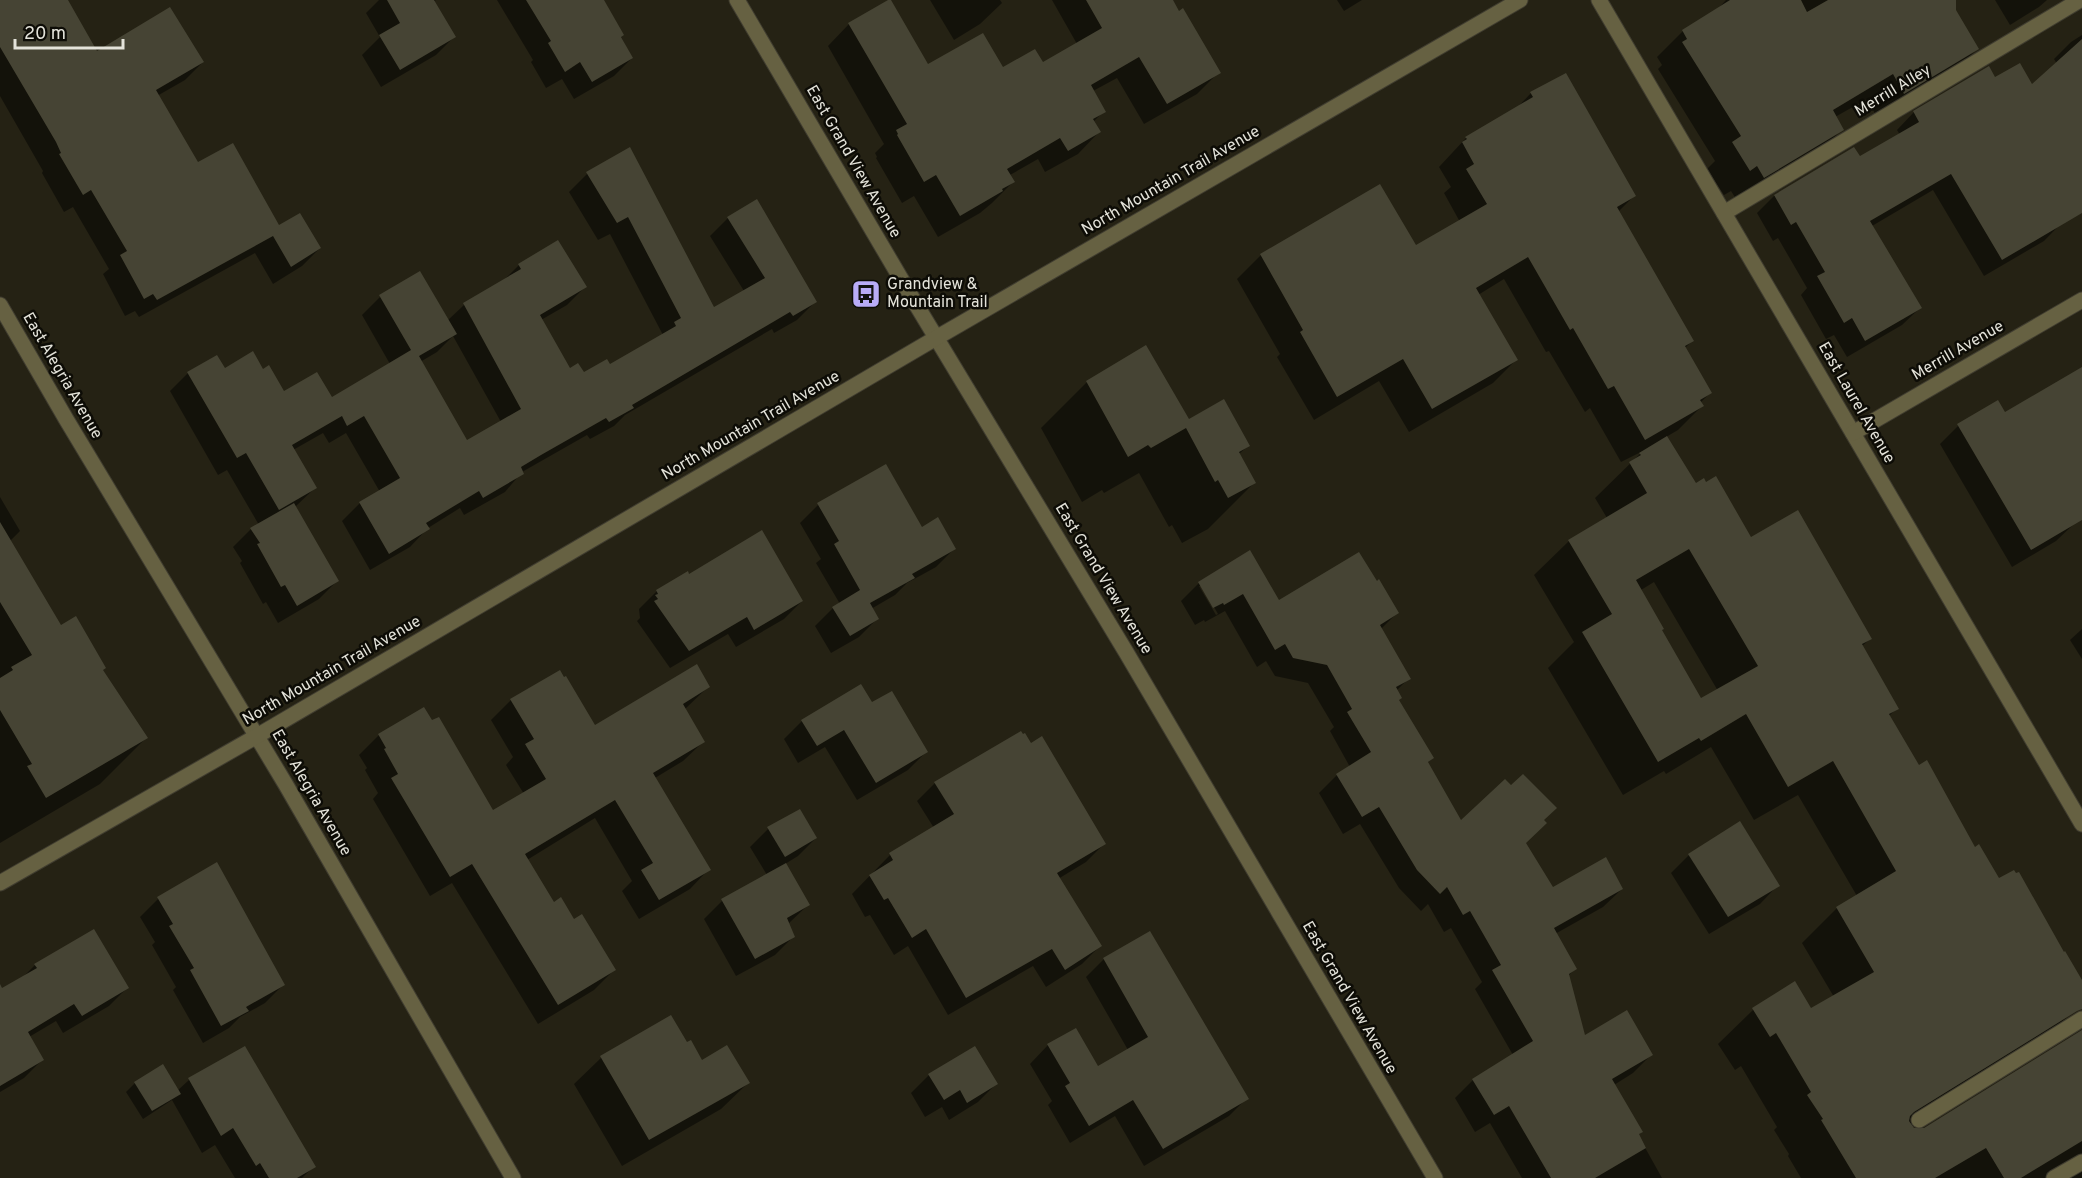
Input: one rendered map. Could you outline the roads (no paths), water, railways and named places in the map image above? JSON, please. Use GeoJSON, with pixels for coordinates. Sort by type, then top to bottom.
{"type":"FeatureCollection","features":[{"type":"Feature","properties":{"kind":"street","name":"East Grand View Avenue"},"geometry":{"type":"LineString","coordinates":[[737,0],[936,338],[1126,652],[1435,1178]]}},
{"type":"Feature","properties":{"kind":"street","name":"North Mountain Trail Avenue"},"geometry":{"type":"LineString","coordinates":[[0,883],[257,736],[936,338],[1520,0]]}},
{"type":"Feature","properties":{"kind":"street","name":"East Laurel Avenue"},"geometry":{"type":"LineString","coordinates":[[1599,0],[2082,824]]}},
{"type":"Feature","properties":{"kind":"street","name":"Merrill Alley"},"geometry":{"type":"LineString","coordinates":[[1725,213],[2080,0]]}},
{"type":"Feature","properties":{"kind":"street","name":"Merrill Avenue"},"geometry":{"type":"LineString","coordinates":[[1853,433],[2082,300]]}},
{"type":"Feature","properties":{"kind":"street","name":"East Alegria Avenue"},"geometry":{"type":"LineString","coordinates":[[0,305],[257,736],[513,1178]]}},
{"type":"Feature","properties":{"kind":"street"},"geometry":{"type":"LineString","coordinates":[[1919,1120],[2082,1019]]}},
{"type":"Feature","properties":{"kind":"street"},"geometry":{"type":"LineString","coordinates":[[2054,1178],[2082,1162]]}},
{"type":"Feature","properties":{"kind":"place","name":"Grandview & Mountain Trail"},"geometry":{"type":"Point","coordinates":[866,294]}}]}
